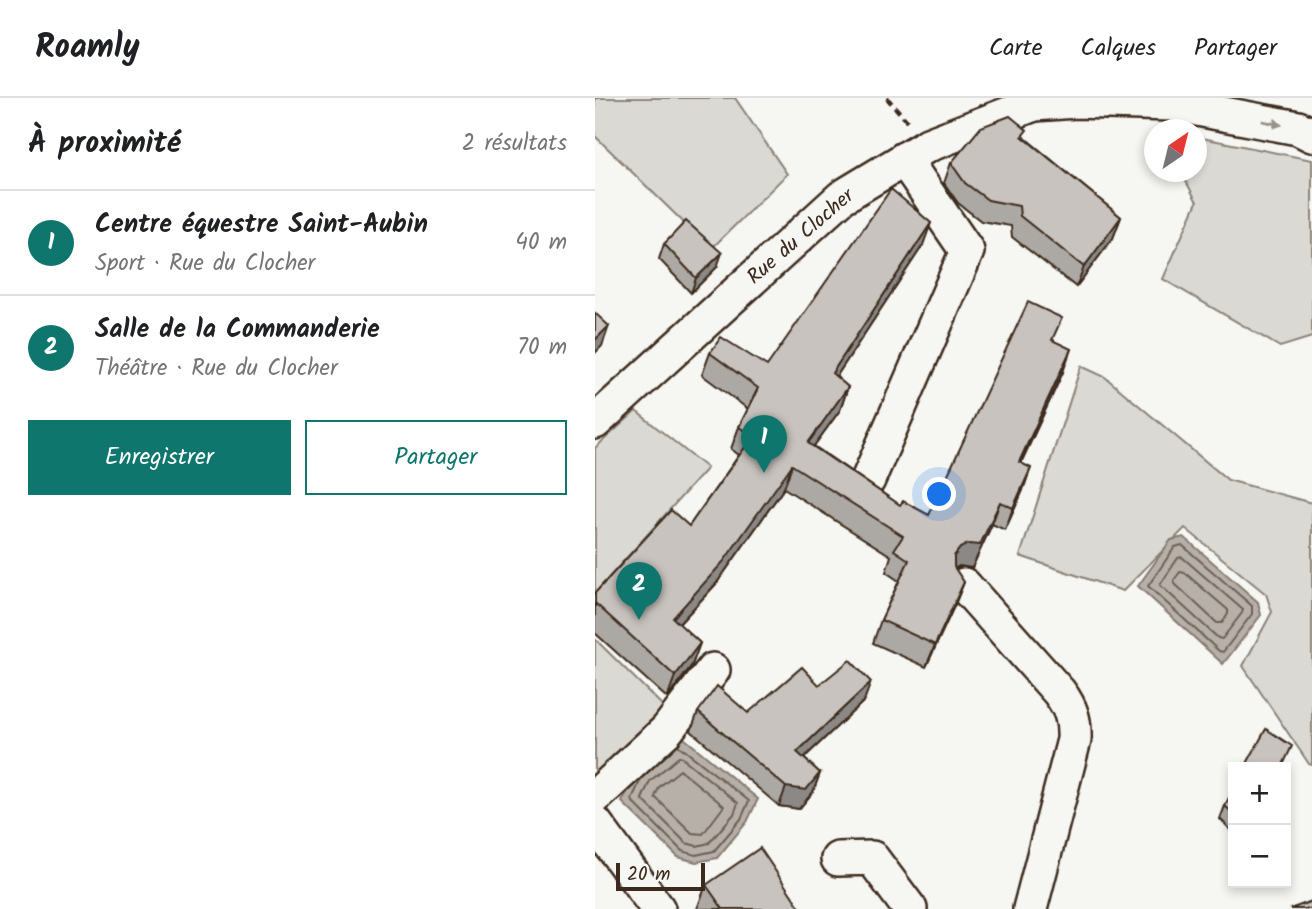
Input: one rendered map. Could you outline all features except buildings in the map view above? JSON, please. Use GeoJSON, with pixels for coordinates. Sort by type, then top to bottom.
{"type":"FeatureCollection","features":[{"type":"Feature","properties":{"kind":"street","name":"Rue du Clocher"},"geometry":{"type":"LineString","coordinates":[[595,422],[842,197],[928,145],[1036,101],[1171,104],[1299,128],[1312,135]]}},
{"type":"Feature","properties":{"kind":"street"},"geometry":{"type":"LineString","coordinates":[[868,481],[967,251],[904,159]]}},
{"type":"Feature","properties":{"kind":"street"},"geometry":{"type":"LineString","coordinates":[[964,585],[1059,692],[1070,707],[1075,726],[1030,909]]}},
{"type":"Feature","properties":{"kind":"street"},"geometry":{"type":"LineString","coordinates":[[595,797],[667,730],[713,670]]}},
{"type":"Feature","properties":{"kind":"street"},"geometry":{"type":"LineString","coordinates":[[595,823],[657,909]]}},
{"type":"Feature","properties":{"kind":"street"},"geometry":{"type":"LineString","coordinates":[[838,859],[872,858],[910,909]]}},
{"type":"Feature","properties":{"kind":"shaded area"},"geometry":{"type":"Polygon","coordinates":[[[595,98],[735,98],[787,174],[711,249],[595,136],[595,98]]]}},
{"type":"Feature","properties":{"kind":"shaded area"},"geometry":{"type":"Polygon","coordinates":[[[1207,139],[1312,160],[1312,337],[1280,347],[1163,279],[1197,202],[1186,182],[1207,182],[1207,139]]]}},
{"type":"Feature","properties":{"kind":"shaded area"},"geometry":{"type":"Polygon","coordinates":[[[1081,366],[1105,377],[1228,480],[1312,503],[1312,765],[1243,666],[1272,612],[1266,594],[1185,528],[1123,591],[1020,556],[1081,366]]]}},
{"type":"Feature","properties":{"kind":"shaded area"},"geometry":{"type":"Polygon","coordinates":[[[636,411],[707,468],[595,593],[595,448],[636,411]]]}},
{"type":"Feature","properties":{"kind":"shaded area"},"geometry":{"type":"Polygon","coordinates":[[[595,639],[669,712],[595,774],[595,639]]]}},
{"type":"Feature","properties":{"kind":"water"},"geometry":{"type":"Polygon","coordinates":[[[1184,537],[1258,602],[1261,615],[1223,664],[1138,586],[1171,540],[1184,537]]]}},
{"type":"Feature","properties":{"kind":"water"},"geometry":{"type":"Polygon","coordinates":[[[679,734],[758,799],[747,822],[717,858],[696,862],[678,857],[622,802],[637,772],[679,734]]]}},
{"type":"Feature","properties":{"kind":"place","name":"Centre équestre Saint-Aubin"},"geometry":{"type":"Point","coordinates":[764,473]}},
{"type":"Feature","properties":{"kind":"place","name":"Salle de la Commanderie"},"geometry":{"type":"Point","coordinates":[639,620]}}]}
